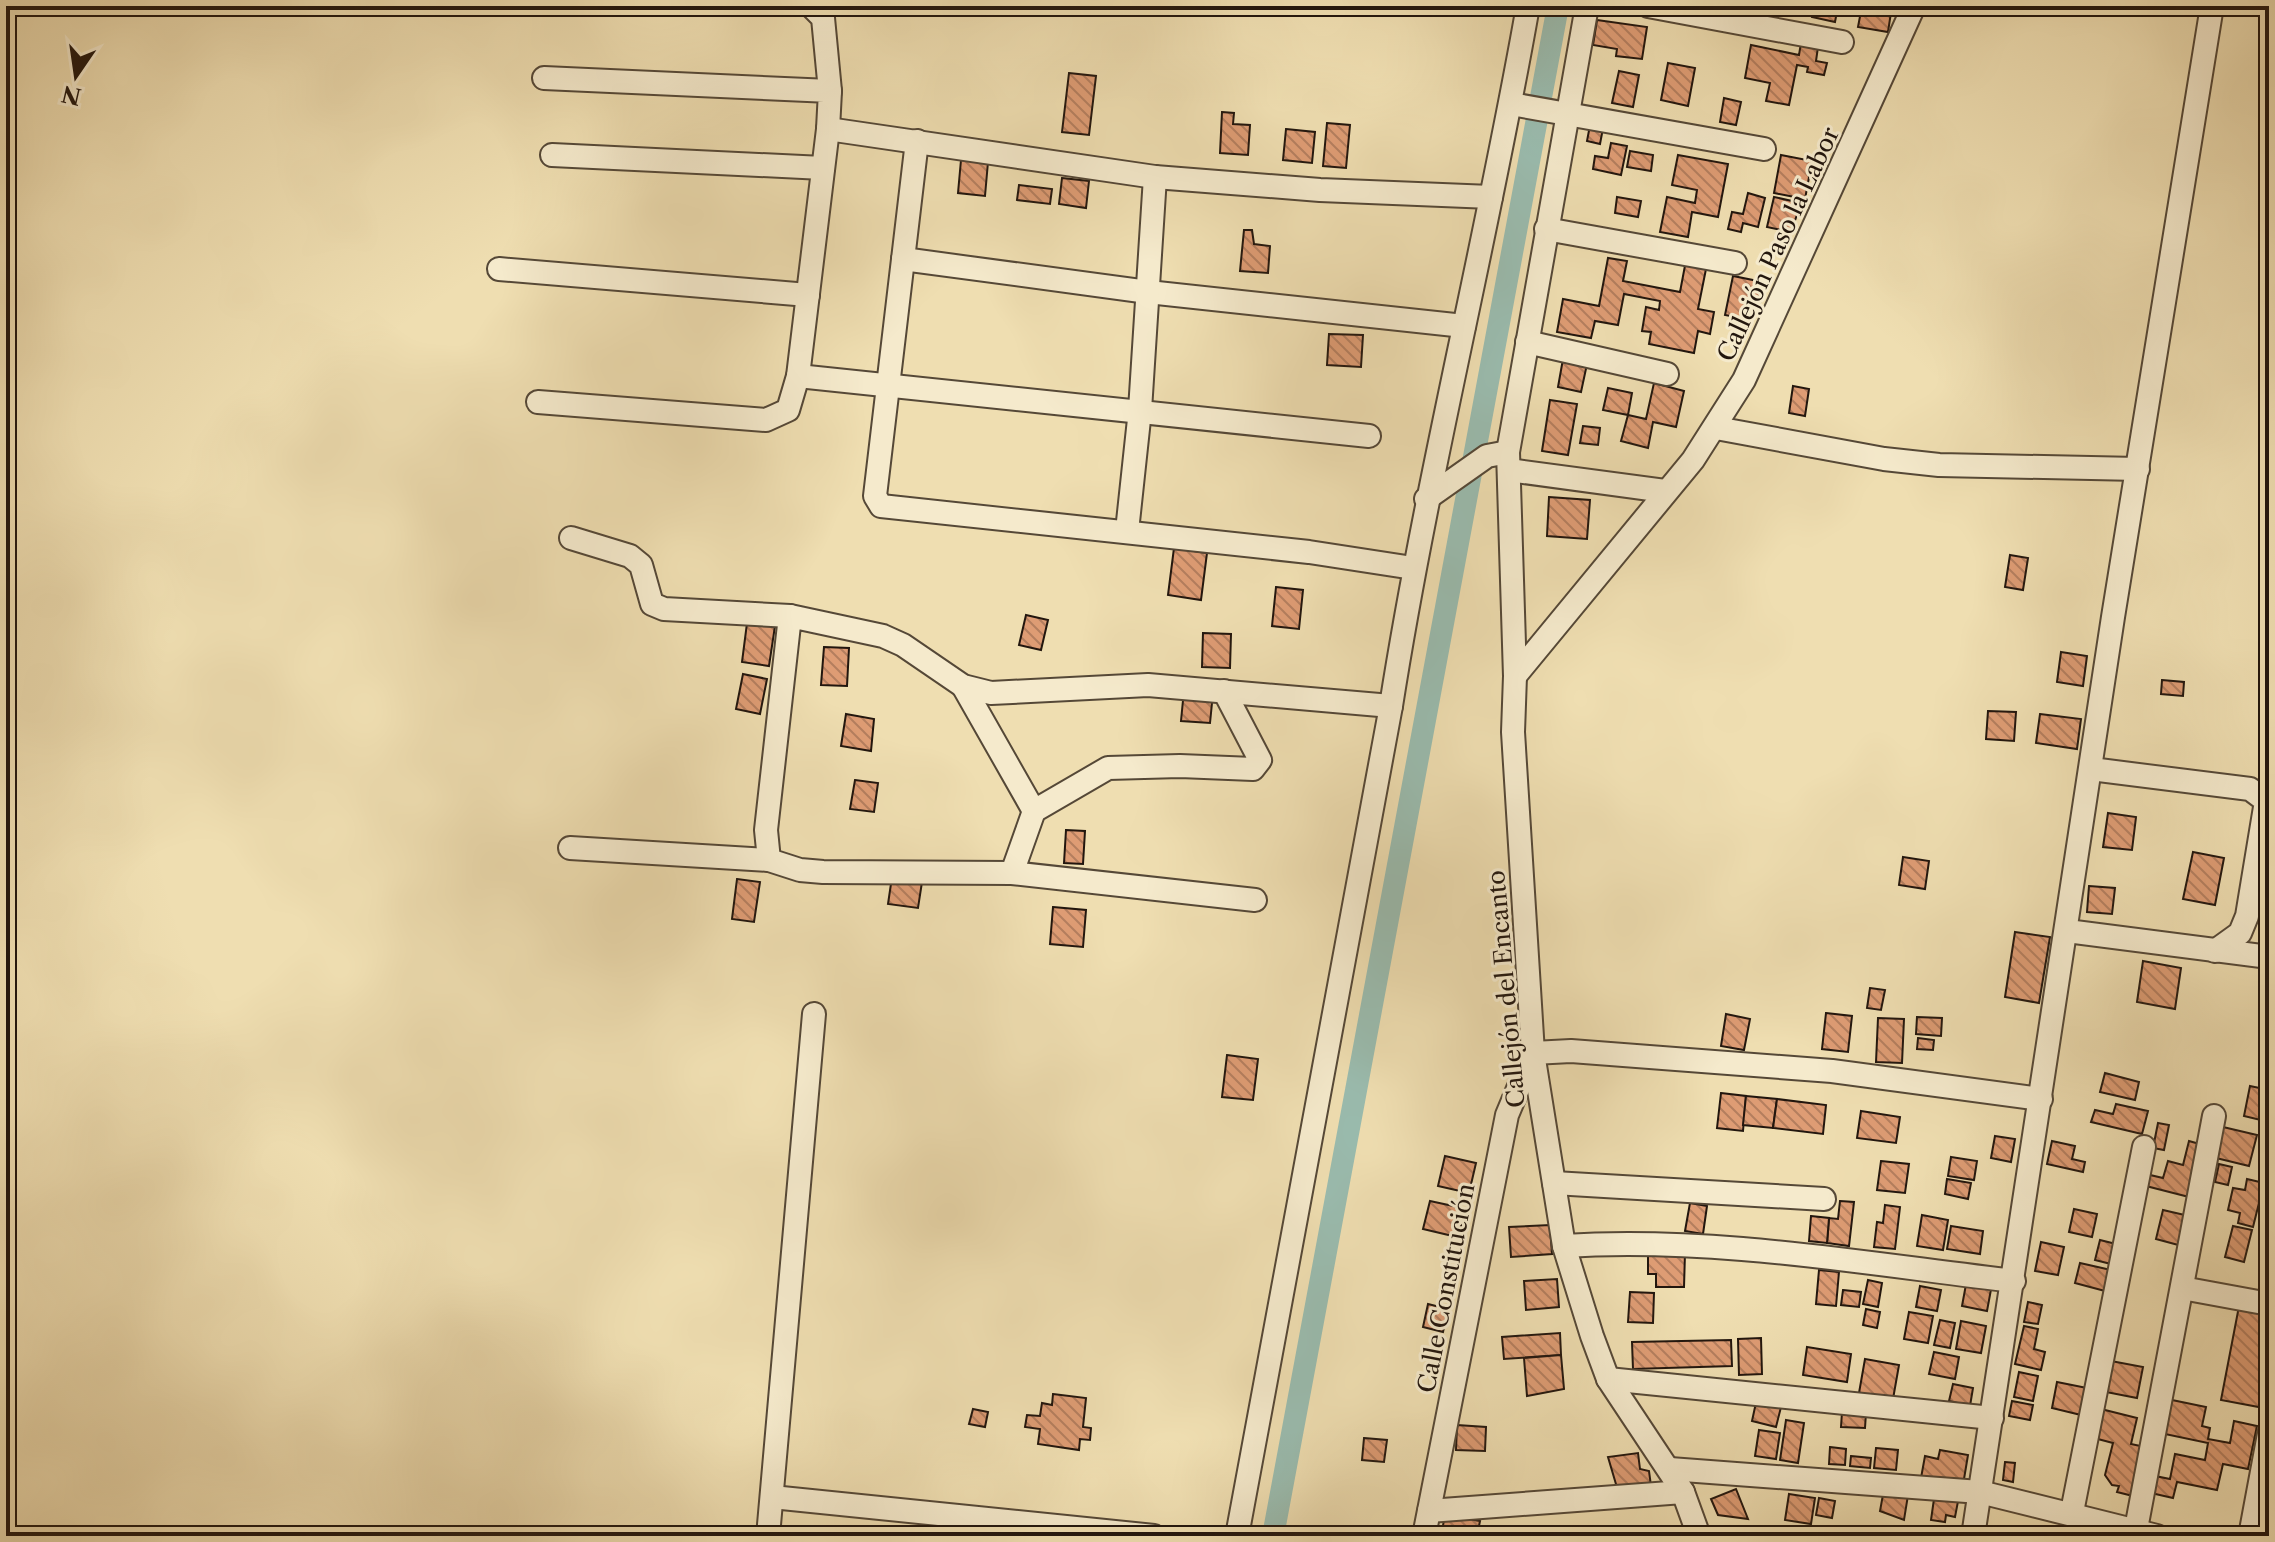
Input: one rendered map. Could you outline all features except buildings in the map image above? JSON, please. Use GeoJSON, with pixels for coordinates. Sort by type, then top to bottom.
{"type":"FeatureCollection","features":[{"type":"Feature","properties":{"kind":"street"},"geometry":{"type":"LineString","coordinates":[[538,402],[766,420],[788,410],[798,376],[828,129],[830,91],[823,18],[811,6]]}},
{"type":"Feature","properties":{"kind":"street"},"geometry":{"type":"LineString","coordinates":[[1237,1536],[1391,706],[1413,568],[1434,492],[1491,197],[1516,105],[1528,6]]}},
{"type":"Feature","properties":{"kind":"street","name":"Callejón del Encanto"},"geometry":{"type":"LineString","coordinates":[[1587,6],[1562,113],[1527,342],[1502,459],[1515,676],[1513,732],[1533,1053],[1564,1246],[1608,1379],[1670,1469],[1683,1492],[1699,1536]]}},
{"type":"Feature","properties":{"kind":"street"},"geometry":{"type":"LineString","coordinates":[[1648,6],[1842,42]]}},
{"type":"Feature","properties":{"kind":"street","name":"Callejón Paso la Labor"},"geometry":{"type":"LineString","coordinates":[[1515,676],[1716,428],[1744,380],[1914,6]]}},
{"type":"Feature","properties":{"kind":"street"},"geometry":{"type":"LineString","coordinates":[[1973,1536],[2212,6]]}},
{"type":"Feature","properties":{"kind":"street"},"geometry":{"type":"LineString","coordinates":[[544,78],[830,91]]}},
{"type":"Feature","properties":{"kind":"street"},"geometry":{"type":"LineString","coordinates":[[1516,105],[1764,149]]}},
{"type":"Feature","properties":{"kind":"street"},"geometry":{"type":"LineString","coordinates":[[828,129],[1155,177],[1320,190],[1491,197]]}},
{"type":"Feature","properties":{"kind":"street"},"geometry":{"type":"LineString","coordinates":[[917,141],[875,496],[881,506],[1127,531],[1413,568]]}},
{"type":"Feature","properties":{"kind":"street"},"geometry":{"type":"LineString","coordinates":[[552,155],[823,168]]}},
{"type":"Feature","properties":{"kind":"street"},"geometry":{"type":"LineString","coordinates":[[1127,531],[1140,410],[1155,177]]}},
{"type":"Feature","properties":{"kind":"street"},"geometry":{"type":"LineString","coordinates":[[1546,229],[1735,263]]}},
{"type":"Feature","properties":{"kind":"street"},"geometry":{"type":"LineString","coordinates":[[903,259],[1148,292],[1464,326]]}},
{"type":"Feature","properties":{"kind":"street"},"geometry":{"type":"LineString","coordinates":[[499,269],[808,295]]}},
{"type":"Feature","properties":{"kind":"street"},"geometry":{"type":"LineString","coordinates":[[1527,342],[1667,374]]}},
{"type":"Feature","properties":{"kind":"street"},"geometry":{"type":"LineString","coordinates":[[798,376],[1369,436]]}},
{"type":"Feature","properties":{"kind":"street"},"geometry":{"type":"LineString","coordinates":[[1716,428],[1884,459],[1939,465],[2138,469]]}},
{"type":"Feature","properties":{"kind":"street"},"geometry":{"type":"LineString","coordinates":[[1434,492],[1502,459],[1665,491]]}},
{"type":"Feature","properties":{"kind":"street"},"geometry":{"type":"LineString","coordinates":[[571,538],[630,556],[641,565],[652,604],[664,609],[790,616],[883,636],[903,645],[963,686],[991,693],[1148,685],[1391,706]]}},
{"type":"Feature","properties":{"kind":"street"},"geometry":{"type":"LineString","coordinates":[[769,860],[766,830],[790,616]]}},
{"type":"Feature","properties":{"kind":"street"},"geometry":{"type":"LineString","coordinates":[[963,686],[1034,811]]}},
{"type":"Feature","properties":{"kind":"street"},"geometry":{"type":"LineString","coordinates":[[1012,873],[1034,811],[1108,768],[1180,766],[1253,769],[1260,760],[1224,691]]}},
{"type":"Feature","properties":{"kind":"street"},"geometry":{"type":"LineString","coordinates":[[2091,769],[2250,789],[2266,801],[2247,916],[2240,933],[2215,951]]}},
{"type":"Feature","properties":{"kind":"street"},"geometry":{"type":"LineString","coordinates":[[570,848],[769,860],[800,870],[823,872],[1012,873],[1255,900]]}},
{"type":"Feature","properties":{"kind":"street"},"geometry":{"type":"LineString","coordinates":[[2067,931],[2269,957]]}},
{"type":"Feature","properties":{"kind":"street"},"geometry":{"type":"LineString","coordinates":[[768,1536],[814,1014]]}},
{"type":"Feature","properties":{"kind":"street"},"geometry":{"type":"LineString","coordinates":[[1533,1053],[1571,1051],[1832,1071],[2041,1099]]}},
{"type":"Feature","properties":{"kind":"street","name":"Calle Constitución"},"geometry":{"type":"LineString","coordinates":[[1424,1536],[1507,1115],[1533,1053]]}},
{"type":"Feature","properties":{"kind":"street"},"geometry":{"type":"LineString","coordinates":[[1670,1469],[1980,1492],[2072,1512],[2146,1533],[2182,1288],[2214,1116]]}},
{"type":"Feature","properties":{"kind":"street"},"geometry":{"type":"LineString","coordinates":[[2072,1512],[2144,1147]]}},
{"type":"Feature","properties":{"kind":"street"},"geometry":{"type":"LineString","coordinates":[[1554,1183],[1824,1199]]}},
{"type":"Feature","properties":{"kind":"street"},"geometry":{"type":"LineString","coordinates":[[1564,1246],[1606,1243],[1777,1254],[2014,1281]]}},
{"type":"Feature","properties":{"kind":"street"},"geometry":{"type":"LineString","coordinates":[[2182,1288],[2269,1304]]}},
{"type":"Feature","properties":{"kind":"street"},"geometry":{"type":"LineString","coordinates":[[1608,1379],[1992,1418]]}},
{"type":"Feature","properties":{"kind":"street"},"geometry":{"type":"LineString","coordinates":[[2250,1536],[2269,1434]]}},
{"type":"Feature","properties":{"kind":"street"},"geometry":{"type":"LineString","coordinates":[[1429,1511],[1683,1492]]}},
{"type":"Feature","properties":{"kind":"street"},"geometry":{"type":"LineString","coordinates":[[772,1497],[1154,1536]]}},
{"type":"Feature","properties":{"kind":"waterway"},"geometry":{"type":"LineString","coordinates":[[1273,1536],[1558,6]]}}]}
